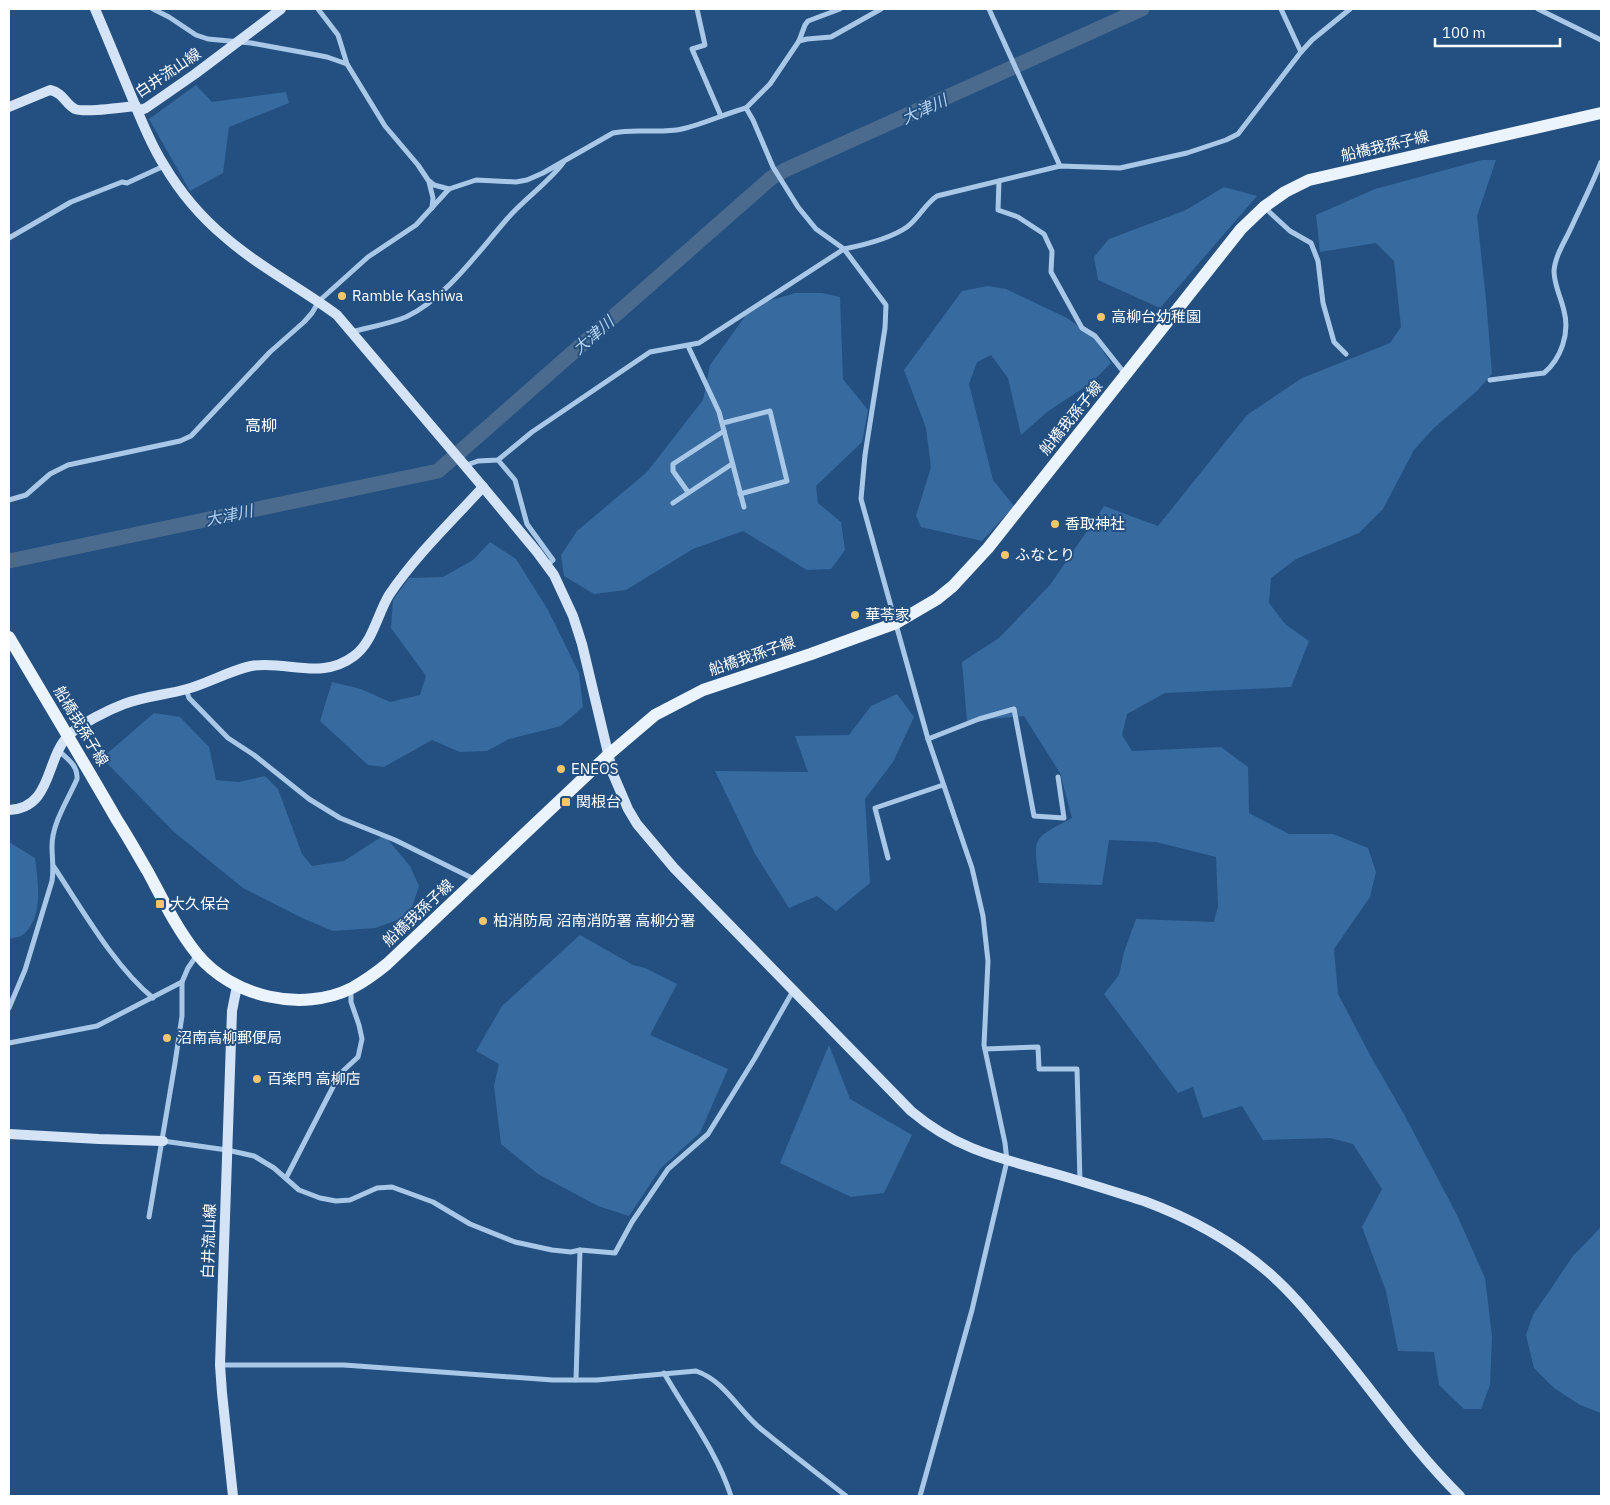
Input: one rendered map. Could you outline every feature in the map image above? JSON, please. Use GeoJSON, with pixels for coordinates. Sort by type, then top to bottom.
{"type":"FeatureCollection","features":[{"type":"Feature","properties":{"kind":"main road","name":"船橋我孫子線"},"geometry":{"type":"LineString","coordinates":[[9,637],[146,869],[174,922],[197,954],[217,973],[237,986],[280,999],[300,1000],[330,995],[351,988],[372,976],[387,964],[608,754],[656,715],[703,690],[896,623],[937,598],[972,567],[1164,329],[1222,252],[1264,207],[1285,192],[1309,180],[1601,113]]}},
{"type":"Feature","properties":{"kind":"street"},"geometry":{"type":"LineString","coordinates":[[95,9],[152,143],[164,166],[196,209],[225,238],[337,315],[547,565],[563,593],[573,616],[582,644],[608,754],[621,792],[637,824],[674,868],[911,1111],[928,1126],[976,1151],[1144,1201],[1180,1215],[1233,1245],[1269,1273],[1318,1324],[1424,1458],[1460,1496]]}},
{"type":"Feature","properties":{"kind":"street"},"geometry":{"type":"LineString","coordinates":[[153,9],[169,16],[196,35],[208,39],[251,43],[313,54],[339,60],[347,64]]}},
{"type":"Feature","properties":{"kind":"street","name":"白井流山線"},"geometry":{"type":"LineString","coordinates":[[9,107],[50,90],[58,92],[75,109],[136,106],[138,111],[146,108],[281,9]]}},
{"type":"Feature","properties":{"kind":"street"},"geometry":{"type":"LineString","coordinates":[[318,9],[338,35],[347,64],[384,126],[428,180],[434,185],[448,189]]}},
{"type":"Feature","properties":{"kind":"street"},"geometry":{"type":"LineString","coordinates":[[697,9],[705,45],[692,48],[721,116]]}},
{"type":"Feature","properties":{"kind":"street"},"geometry":{"type":"LineString","coordinates":[[9,500],[26,495],[50,474],[68,465],[180,441],[191,436],[270,352],[308,318],[319,302],[368,257],[416,225],[448,189],[476,180],[516,182],[527,180],[613,133],[656,132],[683,128],[746,108],[770,84],[799,42],[808,21],[840,9]]}},
{"type":"Feature","properties":{"kind":"street"},"geometry":{"type":"LineString","coordinates":[[799,42],[807,39],[831,37],[880,9]]}},
{"type":"Feature","properties":{"kind":"street"},"geometry":{"type":"LineString","coordinates":[[989,9],[1060,166]]}},
{"type":"Feature","properties":{"kind":"street"},"geometry":{"type":"LineString","coordinates":[[1281,9],[1301,52]]}},
{"type":"Feature","properties":{"kind":"street"},"geometry":{"type":"LineString","coordinates":[[463,464],[498,460],[532,432],[650,352],[699,343],[844,250],[895,234],[907,227],[930,201],[937,196],[1060,166],[1120,168],[1187,152],[1226,140],[1238,134],[1270,95],[1301,52],[1312,40],[1350,9]]}},
{"type":"Feature","properties":{"kind":"street"},"geometry":{"type":"LineString","coordinates":[[1538,9],[1601,40]]}},
{"type":"Feature","properties":{"kind":"street"},"geometry":{"type":"LineString","coordinates":[[746,108],[754,120],[773,167],[798,207],[816,228],[844,250],[886,305],[884,337],[864,455],[861,499],[928,739],[964,842],[983,916],[988,961],[984,1019],[985,1049],[1005,1142],[1007,1161],[976,1294],[920,1496]]}},
{"type":"Feature","properties":{"kind":"street"},"geometry":{"type":"LineString","coordinates":[[351,332],[406,317],[428,304],[474,258],[512,213],[557,172],[565,160]]}},
{"type":"Feature","properties":{"kind":"street"},"geometry":{"type":"LineString","coordinates":[[1490,380],[1544,373],[1550,368],[1559,354],[1566,324],[1564,311],[1557,292],[1554,270],[1559,252],[1601,162]]}},
{"type":"Feature","properties":{"kind":"street"},"geometry":{"type":"LineString","coordinates":[[9,238],[71,202],[122,182],[127,182],[164,166]]}},
{"type":"Feature","properties":{"kind":"street"},"geometry":{"type":"LineString","coordinates":[[428,180],[433,198],[432,208]]}},
{"type":"Feature","properties":{"kind":"street"},"geometry":{"type":"LineString","coordinates":[[999,181],[998,210],[1018,217],[1044,234],[1052,251],[1051,272],[1082,328],[1095,336],[1126,375]]}},
{"type":"Feature","properties":{"kind":"street"},"geometry":{"type":"LineString","coordinates":[[1264,207],[1290,231],[1310,242],[1318,261],[1323,303],[1334,342],[1346,354]]}},
{"type":"Feature","properties":{"kind":"street"},"geometry":{"type":"LineString","coordinates":[[688,346],[719,412],[744,507]]}},
{"type":"Feature","properties":{"kind":"street"},"geometry":{"type":"LineString","coordinates":[[723,424],[770,411],[787,481],[740,494]]}},
{"type":"Feature","properties":{"kind":"street"},"geometry":{"type":"LineString","coordinates":[[688,492],[672,471],[674,464],[724,431]]}},
{"type":"Feature","properties":{"kind":"street"},"geometry":{"type":"LineString","coordinates":[[498,460],[515,480],[528,524],[552,560],[547,565]]}},
{"type":"Feature","properties":{"kind":"street"},"geometry":{"type":"LineString","coordinates":[[673,503],[732,464]]}},
{"type":"Feature","properties":{"kind":"street"},"geometry":{"type":"LineString","coordinates":[[9,810],[16,810],[24,806],[46,786],[60,750],[68,736],[94,719],[123,704],[145,696],[186,689],[250,666],[262,665],[304,669],[324,668],[341,664],[352,658],[366,643],[388,596],[412,564],[483,487]]}},
{"type":"Feature","properties":{"kind":"street"},"geometry":{"type":"LineString","coordinates":[[186,689],[189,698],[228,738],[254,755],[310,799],[340,818],[395,840],[476,881]]}},
{"type":"Feature","properties":{"kind":"street"},"geometry":{"type":"LineString","coordinates":[[928,739],[979,719],[1014,710],[1034,816],[1064,818],[1058,777]]}},
{"type":"Feature","properties":{"kind":"street"},"geometry":{"type":"LineString","coordinates":[[9,1008],[26,970],[52,881],[54,830],[77,779],[77,773],[73,764],[60,750]]}},
{"type":"Feature","properties":{"kind":"street"},"geometry":{"type":"LineString","coordinates":[[888,858],[875,808],[943,785]]}},
{"type":"Feature","properties":{"kind":"street"},"geometry":{"type":"LineString","coordinates":[[54,866],[90,922],[115,956],[142,989],[153,998]]}},
{"type":"Feature","properties":{"kind":"street"},"geometry":{"type":"LineString","coordinates":[[149,1217],[163,1141],[182,1016],[182,982],[197,954]]}},
{"type":"Feature","properties":{"kind":"street"},"geometry":{"type":"LineString","coordinates":[[9,1043],[97,1026],[182,982]]}},
{"type":"Feature","properties":{"kind":"street","name":"白井流山線"},"geometry":{"type":"LineString","coordinates":[[233,1496],[220,1364],[232,1011],[237,986]]}},
{"type":"Feature","properties":{"kind":"street"},"geometry":{"type":"LineString","coordinates":[[286,1178],[335,1083],[343,1071],[358,1057],[362,1040],[351,1002],[351,988]]}},
{"type":"Feature","properties":{"kind":"street"},"geometry":{"type":"LineString","coordinates":[[9,1134],[163,1141],[227,1150],[263,1160],[299,1190],[320,1198],[336,1201],[350,1200],[377,1188],[392,1187],[433,1202],[470,1224],[501,1237],[552,1250],[615,1252],[632,1222],[668,1169],[708,1134],[755,1058],[793,990]]}},
{"type":"Feature","properties":{"kind":"street"},"geometry":{"type":"LineString","coordinates":[[985,1049],[1038,1048],[1039,1069],[1077,1069],[1080,1182]]}},
{"type":"Feature","properties":{"kind":"street"},"geometry":{"type":"LineString","coordinates":[[576,1380],[580,1250]]}},
{"type":"Feature","properties":{"kind":"street"},"geometry":{"type":"LineString","coordinates":[[220,1364],[344,1365],[495,1377],[576,1380],[597,1380],[696,1371],[708,1376],[721,1386],[759,1428],[846,1496]]}},
{"type":"Feature","properties":{"kind":"street"},"geometry":{"type":"LineString","coordinates":[[664,1374],[704,1440],[726,1483],[730,1496]]}},
{"type":"Feature","properties":{"kind":"shaded area"},"geometry":{"type":"Polygon","coordinates":[[[196,85],[212,102],[286,92],[289,103],[229,127],[223,173],[190,191],[149,119],[196,85]]]}},
{"type":"Feature","properties":{"kind":"shaded area"},"geometry":{"type":"Polygon","coordinates":[[[1482,160],[1496,160],[1477,216],[1492,374],[1477,391],[1434,428],[1414,450],[1383,509],[1359,533],[1296,559],[1271,578],[1269,603],[1285,624],[1309,641],[1291,687],[1165,693],[1127,714],[1122,735],[1132,751],[1221,747],[1248,767],[1249,813],[1289,834],[1333,834],[1368,848],[1376,872],[1370,897],[1334,949],[1338,994],[1457,1215],[1485,1278],[1492,1336],[1490,1385],[1481,1409],[1464,1409],[1439,1385],[1434,1352],[1398,1351],[1386,1291],[1362,1227],[1382,1189],[1353,1144],[1330,1138],[1263,1140],[1242,1106],[1203,1118],[1193,1087],[1178,1093],[1104,994],[1119,975],[1124,952],[1136,919],[1214,922],[1218,906],[1216,857],[1156,842],[1109,840],[1102,885],[1039,883],[1036,857],[1038,842],[1048,831],[1072,818],[1060,773],[1024,716],[967,721],[962,662],[999,638],[1050,585],[1104,506],[1158,526],[1247,415],[1302,378],[1390,343],[1401,327],[1394,261],[1376,243],[1320,252],[1316,215],[1375,189],[1482,160]]]}},
{"type":"Feature","properties":{"kind":"shaded area"},"geometry":{"type":"Polygon","coordinates":[[[1224,187],[1257,196],[1160,308],[1098,280],[1094,257],[1109,239],[1186,210],[1224,187]]]}},
{"type":"Feature","properties":{"kind":"shaded area"},"geometry":{"type":"Polygon","coordinates":[[[988,286],[1006,289],[1067,318],[1094,338],[1111,363],[1091,383],[1047,412],[1021,435],[1008,378],[991,355],[977,362],[969,384],[993,480],[1014,506],[982,541],[921,527],[916,516],[931,467],[926,428],[904,370],[962,291],[988,286]]]}},
{"type":"Feature","properties":{"kind":"shaded area"},"geometry":{"type":"Polygon","coordinates":[[[795,293],[822,293],[840,297],[843,379],[868,410],[862,442],[816,486],[818,503],[841,522],[845,550],[831,569],[807,570],[743,531],[693,549],[626,590],[594,594],[564,576],[561,555],[577,531],[647,472],[703,400],[710,365],[746,315],[768,301],[795,293]]]}},
{"type":"Feature","properties":{"kind":"shaded area"},"geometry":{"type":"Polygon","coordinates":[[[490,542],[516,559],[548,610],[579,673],[583,707],[561,726],[509,739],[487,751],[460,752],[432,740],[384,767],[368,765],[320,721],[332,682],[361,689],[390,702],[420,695],[426,676],[391,628],[393,600],[409,578],[443,577],[473,560],[490,542]]]}},
{"type":"Feature","properties":{"kind":"shaded area"},"geometry":{"type":"Polygon","coordinates":[[[897,694],[914,717],[893,762],[865,799],[870,883],[836,911],[817,896],[789,908],[755,854],[715,771],[808,772],[795,736],[849,735],[871,706],[897,694]]]}},
{"type":"Feature","properties":{"kind":"shaded area"},"geometry":{"type":"Polygon","coordinates":[[[154,713],[180,717],[209,747],[216,780],[239,782],[265,776],[278,789],[302,854],[312,866],[344,861],[384,835],[410,866],[419,886],[409,916],[375,928],[333,931],[302,918],[243,888],[174,832],[102,758],[154,713]]]}},
{"type":"Feature","properties":{"kind":"shaded area"},"geometry":{"type":"Polygon","coordinates":[[[9,842],[35,858],[38,898],[35,918],[30,927],[24,934],[9,939],[9,842]]]}},
{"type":"Feature","properties":{"kind":"shaded area"},"geometry":{"type":"Polygon","coordinates":[[[580,935],[633,965],[645,968],[677,984],[650,1035],[728,1069],[700,1133],[661,1168],[629,1216],[598,1206],[538,1174],[501,1144],[494,1086],[499,1064],[476,1051],[502,1006],[580,935]]]}},
{"type":"Feature","properties":{"kind":"shaded area"},"geometry":{"type":"Polygon","coordinates":[[[829,1045],[850,1099],[912,1135],[884,1193],[851,1197],[780,1163],[829,1045]]]}},
{"type":"Feature","properties":{"kind":"shaded area"},"geometry":{"type":"Polygon","coordinates":[[[1601,1227],[1601,1413],[1580,1405],[1554,1388],[1534,1368],[1526,1335],[1533,1315],[1573,1256],[1601,1227]]]}},
{"type":"Feature","properties":{"kind":"waterway","name":"大津川"},"geometry":{"type":"LineString","coordinates":[[9,561],[438,471],[771,178],[1142,9]]}},
{"type":"Feature","properties":{"kind":"place","name":"Ramble Kashiwa"},"geometry":{"type":"Point","coordinates":[342,296]}},
{"type":"Feature","properties":{"kind":"place","name":"高柳台幼稚園"},"geometry":{"type":"Point","coordinates":[1101,317]}},
{"type":"Feature","properties":{"kind":"place","name":"香取神社"},"geometry":{"type":"Point","coordinates":[1055,524]}},
{"type":"Feature","properties":{"kind":"place","name":"ふなとり"},"geometry":{"type":"Point","coordinates":[1005,555]}},
{"type":"Feature","properties":{"kind":"place","name":"華苓家"},"geometry":{"type":"Point","coordinates":[855,615]}},
{"type":"Feature","properties":{"kind":"place","name":"ENEOS"},"geometry":{"type":"Point","coordinates":[561,769]}},
{"type":"Feature","properties":{"kind":"place","name":"関根台"},"geometry":{"type":"Point","coordinates":[566,802]}},
{"type":"Feature","properties":{"kind":"place","name":"大久保台"},"geometry":{"type":"Point","coordinates":[160,904]}},
{"type":"Feature","properties":{"kind":"place","name":"柏消防局 沼南消防署 高柳分署"},"geometry":{"type":"Point","coordinates":[483,921]}},
{"type":"Feature","properties":{"kind":"place","name":"沼南高柳郵便局"},"geometry":{"type":"Point","coordinates":[167,1038]}},
{"type":"Feature","properties":{"kind":"place","name":"百楽門 高柳店"},"geometry":{"type":"Point","coordinates":[257,1079]}},
{"type":"Feature","properties":{"kind":"district","name":"高柳"},"geometry":{"type":"Point","coordinates":[261,425]}}]}
